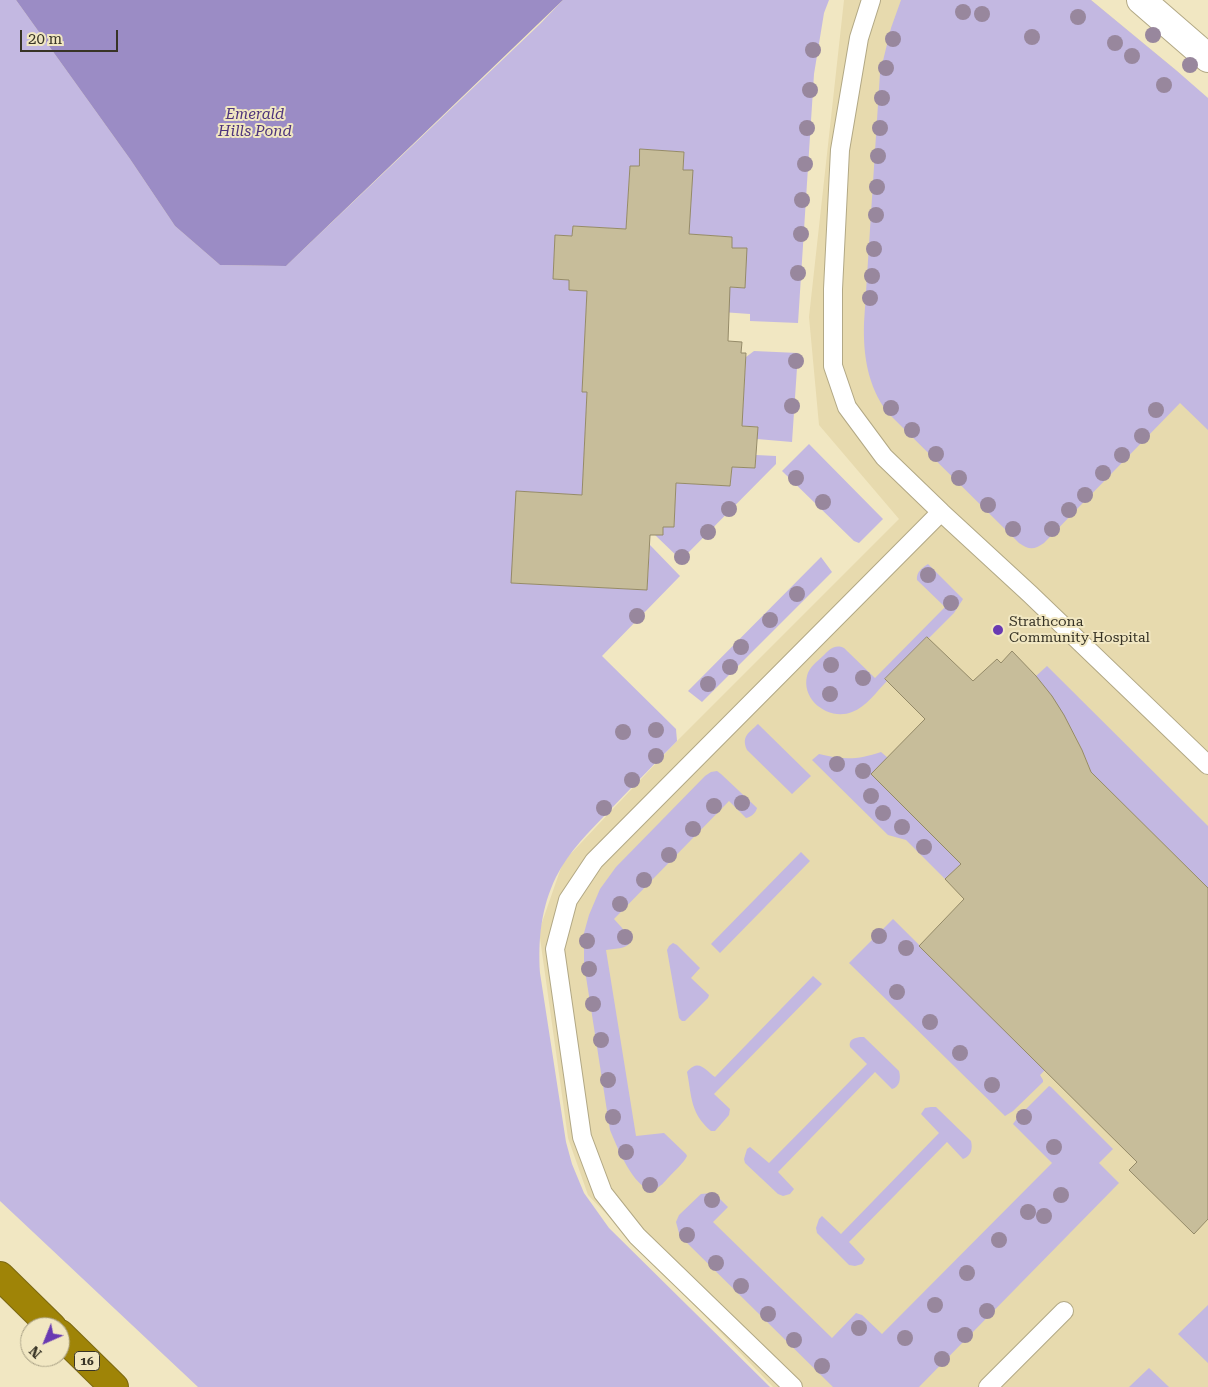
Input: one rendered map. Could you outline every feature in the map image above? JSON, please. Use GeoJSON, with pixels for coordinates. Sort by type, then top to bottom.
{"type":"FeatureCollection","features":[{"type":"Feature","properties":{"kind":"highway"},"geometry":{"type":"LineString","coordinates":[[0,1276],[42,1317]]}},
{"type":"Feature","properties":{"kind":"highway","name":"16"},"geometry":{"type":"LineString","coordinates":[[70,1344],[114,1387]]}},
{"type":"Feature","properties":{"kind":"street"},"geometry":{"type":"LineString","coordinates":[[1141,0],[1208,58]]}},
{"type":"Feature","properties":{"kind":"lane"},"geometry":{"type":"LineString","coordinates":[[871,0],[859,38],[840,150],[833,289],[833,366],[846,407],[884,457],[1038,601],[1208,765]]}},
{"type":"Feature","properties":{"kind":"lane"},"geometry":{"type":"LineString","coordinates":[[793,1387],[637,1236],[602,1193],[582,1137],[555,950],[568,900],[594,861],[941,512]]}},
{"type":"Feature","properties":{"kind":"lane"},"geometry":{"type":"LineString","coordinates":[[988,1387],[1064,1310]]}},
{"type":"Feature","properties":{"kind":"shaded area"},"geometry":{"type":"Polygon","coordinates":[[[0,0],[16,0],[130,159],[175,226],[220,265],[286,266],[563,0],[829,0],[824,13],[814,74],[798,323],[750,321],[750,314],[679,309],[730,287],[744,288],[746,248],[732,248],[732,237],[689,234],[692,170],[683,170],[684,152],[640,149],[639,166],[630,166],[626,229],[573,226],[572,236],[555,235],[553,279],[569,280],[569,290],[587,291],[582,392],[587,392],[582,495],[516,491],[512,583],[647,590],[650,545],[680,576],[602,656],[676,729],[677,741],[587,834],[561,868],[551,889],[544,912],[540,936],[540,973],[566,1142],[572,1164],[584,1193],[609,1228],[770,1387],[198,1387],[0,1201],[0,0]]]}},
{"type":"Feature","properties":{"kind":"shaded area","name":"Strathcona Community Hospital"},"geometry":{"type":"Polygon","coordinates":[[[844,0],[1091,0],[1208,99],[1208,1387],[773,1387],[588,1195],[568,1138],[539,931],[563,862],[677,741],[899,519],[819,425],[809,317],[844,0]]]}},
{"type":"Feature","properties":{"kind":"shaded area"},"geometry":{"type":"Polygon","coordinates":[[[901,0],[1091,0],[1208,98],[1208,430],[1180,403],[1044,543],[1034,548],[1026,547],[1019,543],[887,412],[875,392],[868,370],[864,347],[864,323],[880,73],[891,28],[901,0]]]}},
{"type":"Feature","properties":{"kind":"shaded area"},"geometry":{"type":"Polygon","coordinates":[[[754,351],[798,353],[792,442],[757,439],[758,427],[733,425],[743,406],[746,357],[754,351]]]}},
{"type":"Feature","properties":{"kind":"shaded area"},"geometry":{"type":"Polygon","coordinates":[[[809,444],[883,519],[859,543],[854,541],[782,471],[809,444]]]}},
{"type":"Feature","properties":{"kind":"shaded area"},"geometry":{"type":"Polygon","coordinates":[[[756,455],[776,456],[776,464],[681,560],[655,535],[663,535],[663,527],[674,527],[676,483],[730,486],[732,467],[755,468],[756,455]]]}},
{"type":"Feature","properties":{"kind":"shaded area"},"geometry":{"type":"Polygon","coordinates":[[[821,557],[832,572],[702,702],[688,691],[821,557]]]}},
{"type":"Feature","properties":{"kind":"shaded area"},"geometry":{"type":"Polygon","coordinates":[[[928,564],[963,599],[954,613],[885,679],[887,681],[857,710],[844,714],[835,714],[819,707],[808,693],[806,685],[807,676],[811,667],[828,651],[835,647],[844,648],[875,678],[945,607],[917,580],[918,572],[928,564]]]}},
{"type":"Feature","properties":{"kind":"shaded area"},"geometry":{"type":"Polygon","coordinates":[[[1047,666],[1208,826],[1208,888],[1100,781],[1093,777],[1069,724],[1036,676],[1047,666]]]}},
{"type":"Feature","properties":{"kind":"shaded area"},"geometry":{"type":"Polygon","coordinates":[[[758,724],[811,776],[792,794],[747,750],[745,738],[758,724]]]}},
{"type":"Feature","properties":{"kind":"shaded area"},"geometry":{"type":"Polygon","coordinates":[[[881,752],[888,758],[871,774],[961,864],[945,879],[906,840],[888,835],[812,760],[819,754],[850,758],[865,757],[881,752]]]}},
{"type":"Feature","properties":{"kind":"shaded area"},"geometry":{"type":"Polygon","coordinates":[[[717,771],[757,808],[756,812],[746,818],[729,801],[614,919],[631,938],[628,945],[622,948],[606,950],[636,1136],[664,1133],[687,1156],[660,1186],[654,1189],[647,1188],[633,1176],[610,1130],[584,964],[584,933],[600,889],[616,867],[705,776],[717,771]]]}},
{"type":"Feature","properties":{"kind":"shaded area"},"geometry":{"type":"Polygon","coordinates":[[[801,852],[810,861],[720,953],[711,944],[801,852]]]}},
{"type":"Feature","properties":{"kind":"shaded area"},"geometry":{"type":"Polygon","coordinates":[[[893,919],[1045,1070],[1040,1075],[1043,1082],[1013,1111],[1005,1116],[849,963],[893,919]]]}},
{"type":"Feature","properties":{"kind":"shaded area"},"geometry":{"type":"Polygon","coordinates":[[[673,943],[700,968],[691,978],[709,995],[685,1021],[679,1018],[667,950],[673,943]]]}},
{"type":"Feature","properties":{"kind":"shaded area"},"geometry":{"type":"Polygon","coordinates":[[[813,976],[822,984],[714,1094],[730,1109],[729,1115],[715,1131],[711,1131],[695,1111],[687,1072],[691,1068],[698,1066],[715,1077],[813,976]]]}},
{"type":"Feature","properties":{"kind":"shaded area"},"geometry":{"type":"Polygon","coordinates":[[[864,1037],[899,1071],[900,1079],[898,1084],[892,1089],[875,1072],[778,1172],[794,1189],[790,1194],[783,1196],[778,1194],[745,1163],[744,1159],[747,1149],[750,1147],[769,1163],[867,1064],[850,1047],[851,1041],[864,1037]]]}},
{"type":"Feature","properties":{"kind":"shaded area"},"geometry":{"type":"Polygon","coordinates":[[[1049,1086],[1113,1149],[1099,1163],[1119,1183],[919,1387],[833,1387],[679,1233],[676,1222],[679,1215],[701,1194],[711,1193],[716,1195],[728,1207],[713,1222],[832,1338],[856,1313],[862,1315],[882,1334],[1052,1163],[1013,1124],[1049,1086]]]}},
{"type":"Feature","properties":{"kind":"shaded area"},"geometry":{"type":"Polygon","coordinates":[[[936,1107],[971,1141],[971,1152],[963,1159],[947,1142],[849,1242],[865,1259],[862,1264],[849,1265],[817,1233],[816,1228],[819,1219],[822,1216],[841,1234],[939,1133],[921,1114],[925,1108],[936,1107]]]}},
{"type":"Feature","properties":{"kind":"shaded area"},"geometry":{"type":"Polygon","coordinates":[[[1208,1305],[1208,1363],[1178,1334],[1208,1305]]]}},
{"type":"Feature","properties":{"kind":"shaded area"},"geometry":{"type":"Polygon","coordinates":[[[1149,1368],[1169,1387],[1129,1387],[1149,1368]]]}},
{"type":"Feature","properties":{"kind":"water","name":"Emerald Hills Pond"},"geometry":{"type":"Polygon","coordinates":[[[16,0],[563,0],[286,266],[220,265],[175,226],[130,159],[16,0]]]}},
{"type":"Feature","properties":{"kind":"building"},"geometry":{"type":"Polygon","coordinates":[[[640,149],[684,152],[683,170],[693,170],[689,234],[732,237],[732,248],[747,248],[745,288],[730,287],[728,341],[742,342],[741,353],[746,353],[742,426],[758,427],[755,468],[732,467],[730,486],[676,483],[674,527],[663,527],[663,535],[650,535],[647,590],[511,583],[516,491],[582,495],[587,392],[582,392],[587,291],[569,290],[569,280],[553,279],[555,235],[572,236],[573,226],[626,229],[630,166],[639,166],[640,149]]]}},
{"type":"Feature","properties":{"kind":"building","name":"Strathcona Community Hospital"},"geometry":{"type":"Polygon","coordinates":[[[927,637],[973,681],[997,659],[1001,663],[1012,651],[1052,696],[1082,750],[1091,772],[1208,888],[1208,1219],[1194,1234],[1129,1170],[1137,1162],[919,946],[964,899],[945,879],[961,864],[871,774],[925,719],[885,679],[927,637]]]}},
{"type":"Feature","properties":{"kind":"place","name":"Strathcona Community Hospital"},"geometry":{"type":"Point","coordinates":[998,630]}}]}
